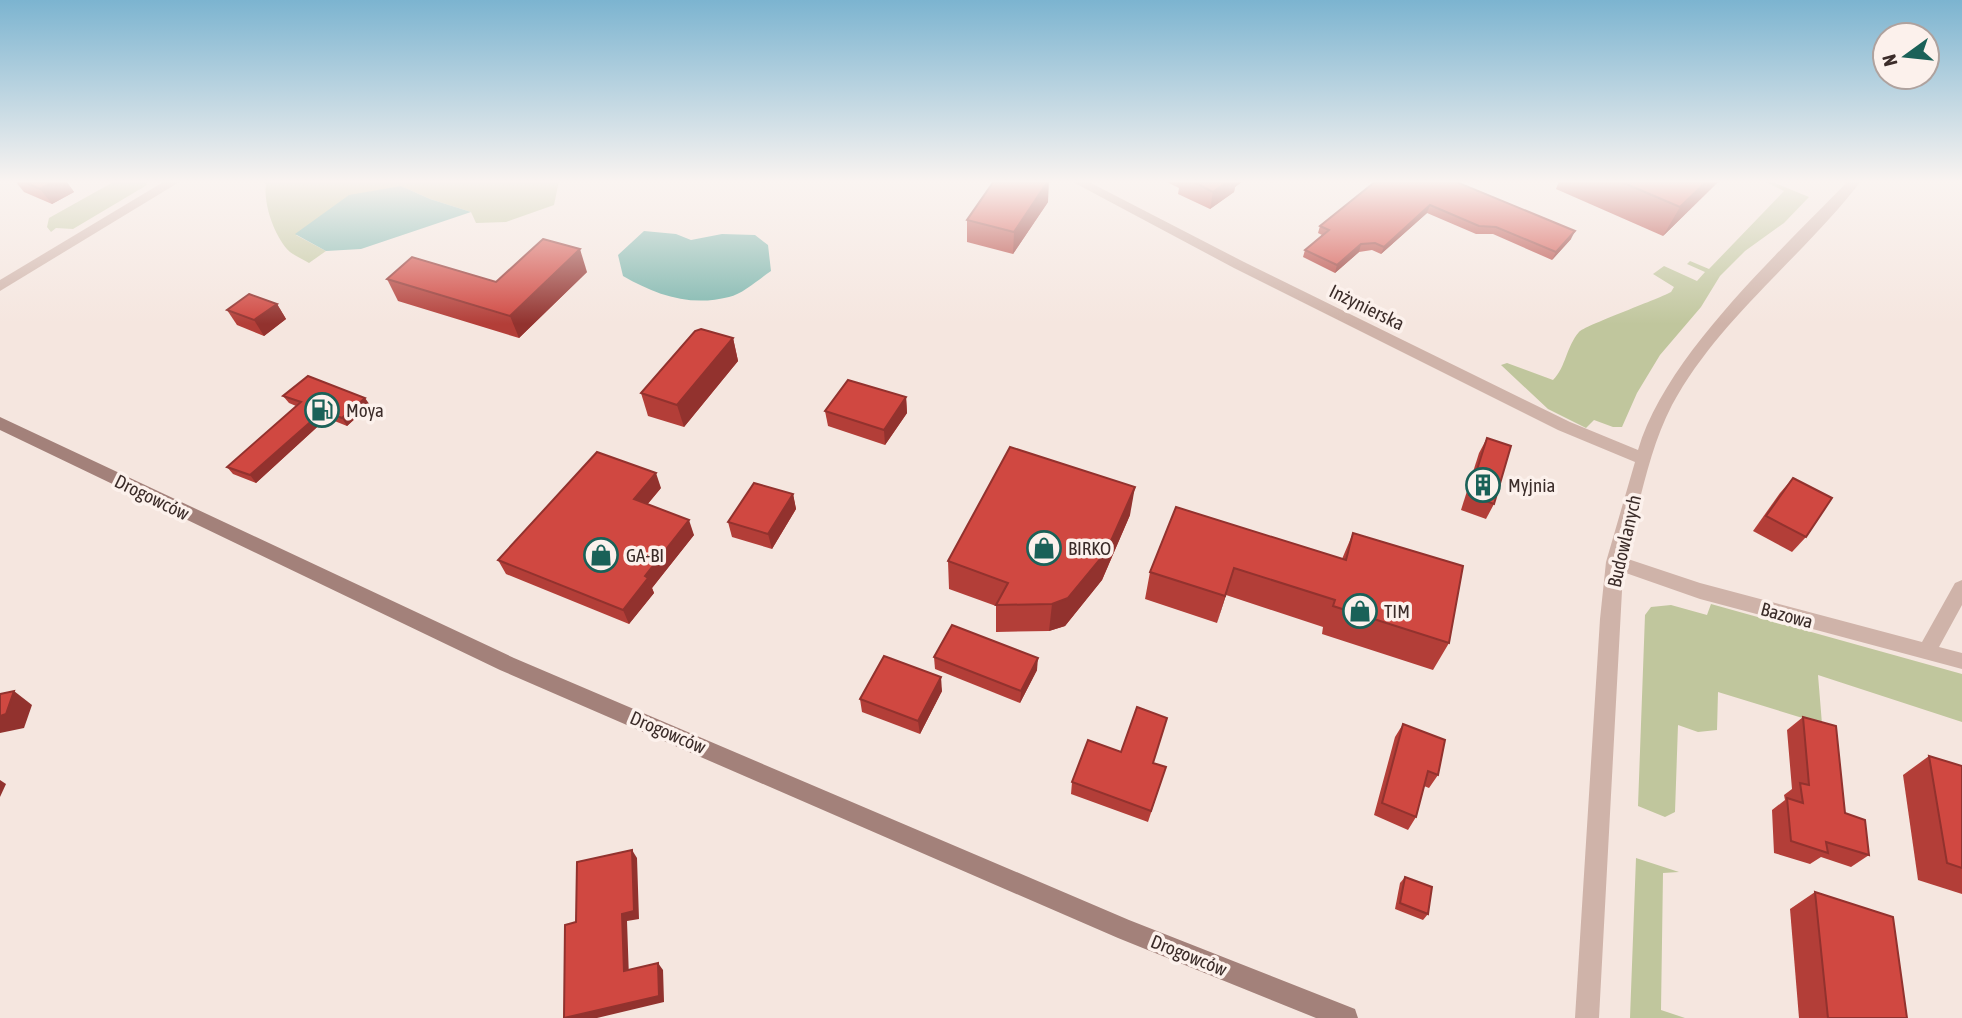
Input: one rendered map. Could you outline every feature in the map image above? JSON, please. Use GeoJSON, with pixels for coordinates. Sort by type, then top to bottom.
{"type":"FeatureCollection","features":[{"type":"Feature","properties":{"kind":"main road","name":"Drogowców"},"geometry":{"type":"LineString","coordinates":[[0,423],[507,664],[1126,930],[1346,1018]]}},
{"type":"Feature","properties":{"kind":"street"},"geometry":{"type":"LineString","coordinates":[[0,286],[96,229]]}},
{"type":"Feature","properties":{"kind":"street","name":"Inżynierska"},"geometry":{"type":"LineString","coordinates":[[1169,229],[1564,426],[1643,459]]}},
{"type":"Feature","properties":{"kind":"street","name":"Budowlanych"},"geometry":{"type":"LineString","coordinates":[[1587,1018],[1609,619],[1615,562],[1643,459],[1653,428],[1665,404],[1696,356],[1812,229]]}},
{"type":"Feature","properties":{"kind":"street","name":"Bazowa"},"geometry":{"type":"LineString","coordinates":[[1615,562],[1700,591],[1962,661]]}},
{"type":"Feature","properties":{"kind":"street"},"geometry":{"type":"LineString","coordinates":[[1927,651],[1962,588]]}},
{"type":"Feature","properties":{"kind":"green space"},"geometry":{"type":"Polygon","coordinates":[[[310,229],[296,235],[326,251],[309,263],[290,252],[275,230],[310,229]]]}},
{"type":"Feature","properties":{"kind":"green space"},"geometry":{"type":"Polygon","coordinates":[[[1748,229],[1776,229],[1745,251],[1720,276],[1701,307],[1660,355],[1637,393],[1622,427],[1613,427],[1594,420],[1586,428],[1548,409],[1501,365],[1507,363],[1553,380],[1579,332],[1671,292],[1674,287],[1653,274],[1664,266],[1697,281],[1705,272],[1687,264],[1690,261],[1709,269],[1748,229]]]}},
{"type":"Feature","properties":{"kind":"green space"},"geometry":{"type":"Polygon","coordinates":[[[1711,604],[1962,674],[1962,722],[1818,675],[1822,724],[1718,692],[1717,730],[1698,732],[1678,725],[1675,812],[1665,817],[1638,806],[1645,615],[1651,607],[1671,605],[1707,615],[1711,604]]]}},
{"type":"Feature","properties":{"kind":"green space"},"geometry":{"type":"Polygon","coordinates":[[[1636,858],[1679,872],[1663,873],[1661,1010],[1685,1018],[1630,1018],[1636,858]]]}},
{"type":"Feature","properties":{"kind":"water"},"geometry":{"type":"Polygon","coordinates":[[[303,229],[422,229],[361,249],[326,251],[295,234],[303,229]]]}},
{"type":"Feature","properties":{"kind":"water"},"geometry":{"type":"Polygon","coordinates":[[[644,231],[676,234],[691,240],[722,234],[755,235],[768,245],[771,271],[745,290],[715,300],[687,300],[661,294],[623,276],[618,255],[644,231]]]}},
{"type":"Feature","properties":{"kind":"building"},"geometry":{"type":"Polygon","coordinates":[[[1326,229],[1404,229],[1384,247],[1375,243],[1361,244],[1337,265],[1305,250],[1329,230],[1326,229]]]}},
{"type":"Feature","properties":{"kind":"building"},"geometry":{"type":"Polygon","coordinates":[[[1500,229],[1569,229],[1575,231],[1556,252],[1500,229]]]}},
{"type":"Feature","properties":{"kind":"building"},"geometry":{"type":"Polygon","coordinates":[[[543,239],[580,249],[510,316],[387,279],[412,257],[496,282],[543,239]]]}},
{"type":"Feature","properties":{"kind":"building"},"geometry":{"type":"Polygon","coordinates":[[[249,294],[277,304],[254,320],[227,310],[249,294]]]}},
{"type":"Feature","properties":{"kind":"building"},"geometry":{"type":"Polygon","coordinates":[[[701,329],[733,338],[677,405],[641,393],[695,331],[701,329]]]}},
{"type":"Feature","properties":{"kind":"building"},"geometry":{"type":"Polygon","coordinates":[[[308,376],[365,398],[342,418],[323,411],[250,475],[227,467],[301,402],[283,396],[308,376]]]}},
{"type":"Feature","properties":{"kind":"building"},"geometry":{"type":"Polygon","coordinates":[[[848,380],[906,397],[884,430],[825,411],[848,380]]]}},
{"type":"Feature","properties":{"kind":"building","name":"Myjnia"},"geometry":{"type":"Polygon","coordinates":[[[1487,438],[1511,446],[1494,504],[1469,495],[1487,438]]]}},
{"type":"Feature","properties":{"kind":"building","name":"BIRKO"},"geometry":{"type":"Polygon","coordinates":[[[1010,447],[1135,487],[1106,552],[1068,598],[1052,604],[996,605],[1008,583],[948,561],[1010,447]]]}},
{"type":"Feature","properties":{"kind":"building","name":"GA-BI"},"geometry":{"type":"Polygon","coordinates":[[[597,452],[656,473],[634,499],[689,520],[645,576],[648,578],[623,610],[498,560],[597,452]]]}},
{"type":"Feature","properties":{"kind":"building"},"geometry":{"type":"Polygon","coordinates":[[[1793,478],[1832,498],[1806,537],[1766,516],[1793,478]]]}},
{"type":"Feature","properties":{"kind":"building"},"geometry":{"type":"Polygon","coordinates":[[[754,483],[793,494],[768,534],[728,522],[754,483]]]}},
{"type":"Feature","properties":{"kind":"building"},"geometry":{"type":"Polygon","coordinates":[[[1176,507],[1346,560],[1353,533],[1463,566],[1449,643],[1333,606],[1335,600],[1234,568],[1225,596],[1150,572],[1176,507]]]}},
{"type":"Feature","properties":{"kind":"building"},"geometry":{"type":"Polygon","coordinates":[[[952,625],[1038,658],[1021,691],[934,657],[952,625]]]}},
{"type":"Feature","properties":{"kind":"building"},"geometry":{"type":"Polygon","coordinates":[[[884,656],[941,677],[918,721],[860,699],[884,656]]]}},
{"type":"Feature","properties":{"kind":"building"},"geometry":{"type":"Polygon","coordinates":[[[14,691],[6,714],[0,716],[0,694],[14,691]]]}},
{"type":"Feature","properties":{"kind":"building"},"geometry":{"type":"Polygon","coordinates":[[[1137,707],[1167,718],[1153,763],[1166,767],[1151,811],[1072,782],[1088,740],[1121,752],[1137,707]]]}},
{"type":"Feature","properties":{"kind":"building"},"geometry":{"type":"Polygon","coordinates":[[[1803,717],[1836,726],[1845,813],[1865,820],[1869,855],[1826,842],[1828,853],[1791,841],[1787,798],[1803,803],[1800,783],[1809,785],[1803,717]]]}},
{"type":"Feature","properties":{"kind":"building"},"geometry":{"type":"Polygon","coordinates":[[[1403,724],[1445,740],[1438,775],[1428,771],[1416,817],[1382,803],[1403,724]]]}},
{"type":"Feature","properties":{"kind":"building"},"geometry":{"type":"Polygon","coordinates":[[[1929,756],[1962,766],[1962,868],[1947,863],[1929,756]]]}},
{"type":"Feature","properties":{"kind":"building"},"geometry":{"type":"Polygon","coordinates":[[[632,850],[634,911],[622,914],[624,971],[658,963],[659,996],[564,1018],[565,925],[576,922],[577,862],[632,850]]]}},
{"type":"Feature","properties":{"kind":"building"},"geometry":{"type":"Polygon","coordinates":[[[1405,877],[1432,887],[1428,914],[1400,903],[1405,877]]]}},
{"type":"Feature","properties":{"kind":"building"},"geometry":{"type":"Polygon","coordinates":[[[1815,892],[1893,917],[1907,1018],[1828,1018],[1815,892]]]}},
{"type":"Feature","properties":{"kind":"place","name":"Moya"},"geometry":{"type":"Point","coordinates":[322,410]}},
{"type":"Feature","properties":{"kind":"place","name":"Myjnia"},"geometry":{"type":"Point","coordinates":[1483,485]}},
{"type":"Feature","properties":{"kind":"place","name":"BIRKO"},"geometry":{"type":"Point","coordinates":[1044,548]}},
{"type":"Feature","properties":{"kind":"place","name":"GA-BI"},"geometry":{"type":"Point","coordinates":[601,555]}},
{"type":"Feature","properties":{"kind":"place","name":"TIM"},"geometry":{"type":"Point","coordinates":[1360,611]}}]}
